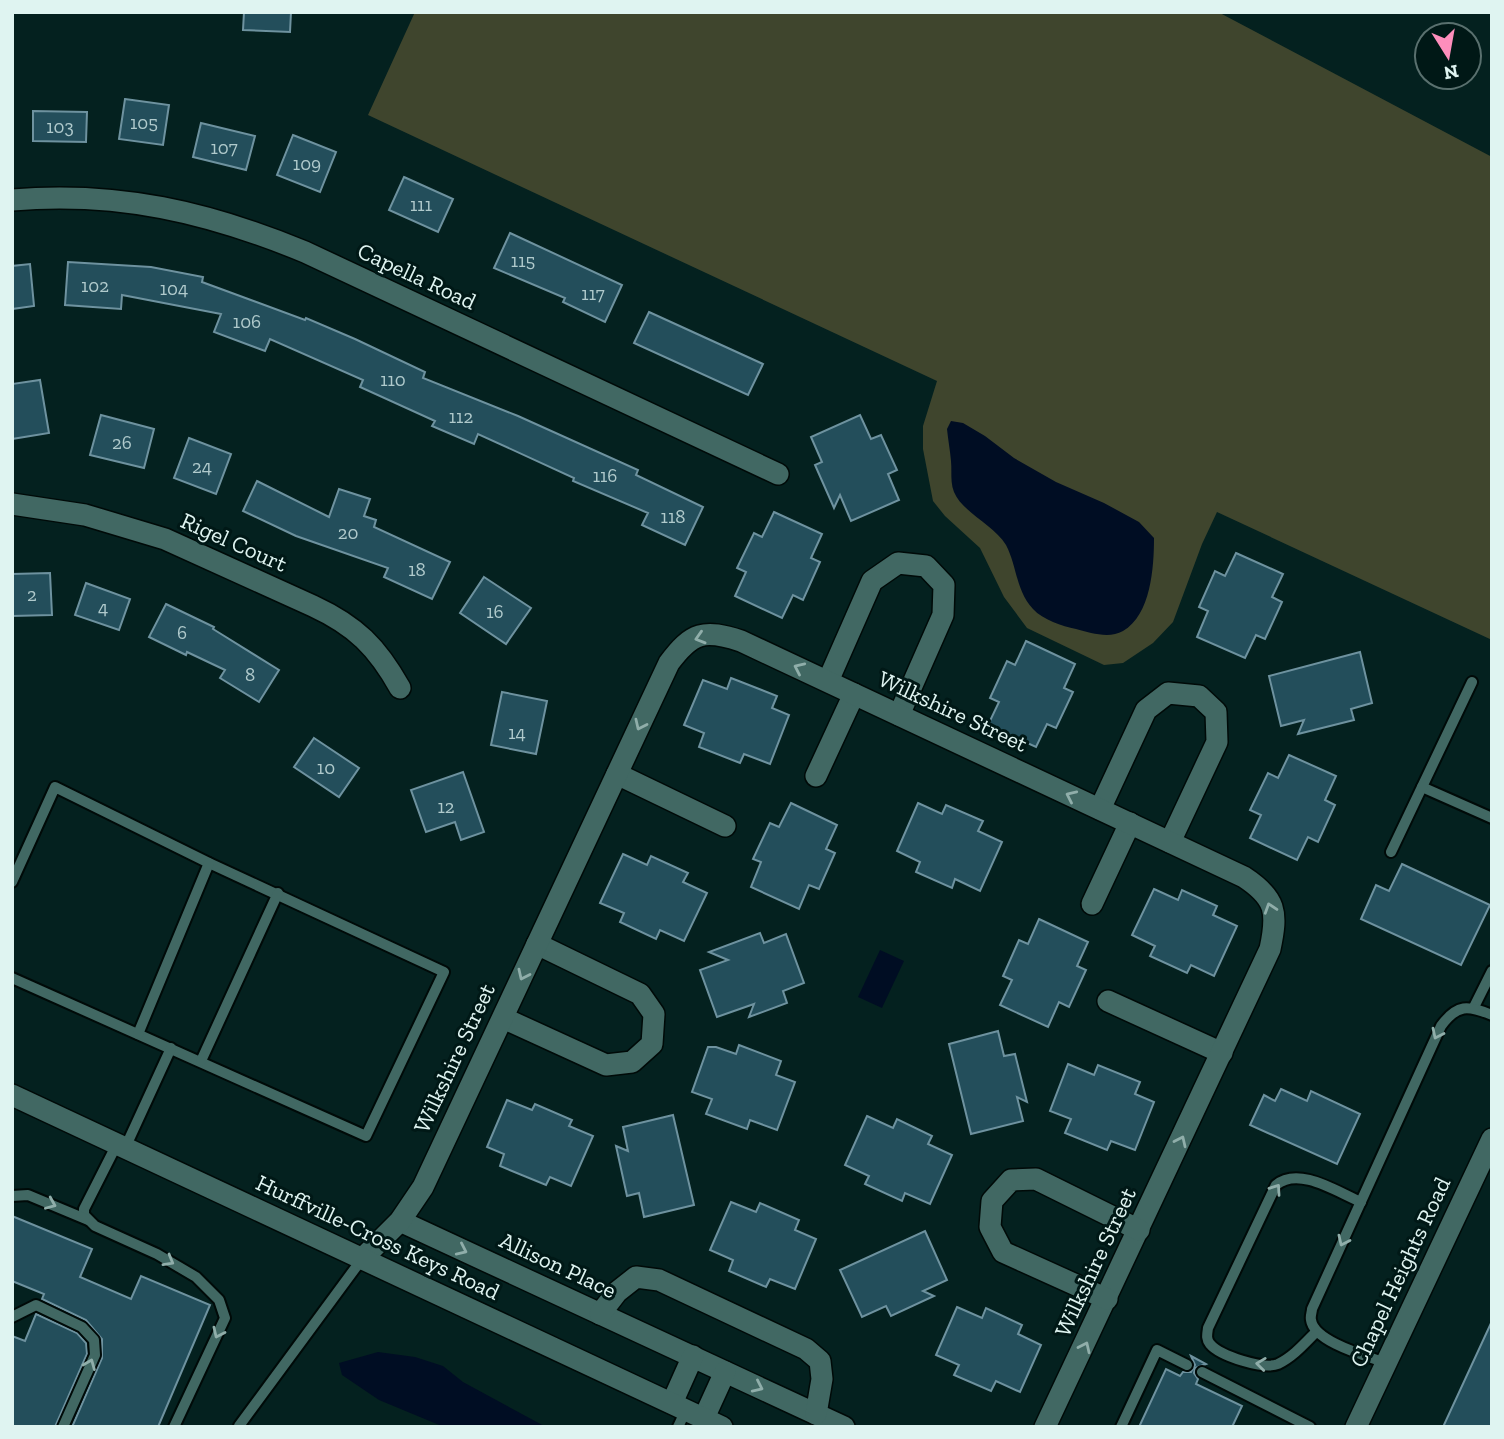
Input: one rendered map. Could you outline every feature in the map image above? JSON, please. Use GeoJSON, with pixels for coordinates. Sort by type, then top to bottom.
{"type":"FeatureCollection","features":[{"type":"Feature","properties":{"kind":"street","name":"Capella Road"},"geometry":{"type":"LineString","coordinates":[[12,200],[78,198],[142,204],[200,215],[265,236],[318,258],[778,474]]}},
{"type":"Feature","properties":{"kind":"street","name":"Rigel Court"},"geometry":{"type":"LineString","coordinates":[[12,504],[85,515],[165,539],[336,617],[375,649],[400,688]]}},
{"type":"Feature","properties":{"kind":"street"},"geometry":{"type":"LineString","coordinates":[[828,681],[872,581],[898,563],[926,566],[944,585],[943,615],[899,715]]}},
{"type":"Feature","properties":{"kind":"street","name":"Wilkshire Street"},"geometry":{"type":"LineString","coordinates":[[362,1259],[400,1221],[423,1187],[669,663],[683,644],[701,634],[720,634],[828,681],[1244,877],[1262,889],[1273,908],[1275,928],[1270,949],[1050,1418]]}},
{"type":"Feature","properties":{"kind":"street"},"geometry":{"type":"LineString","coordinates":[[1100,809],[1146,710],[1168,693],[1199,696],[1216,712],[1217,741],[1170,842]]}},
{"type":"Feature","properties":{"kind":"street"},"geometry":{"type":"LineString","coordinates":[[816,776],[854,694]]}},
{"type":"Feature","properties":{"kind":"street"},"geometry":{"type":"LineString","coordinates":[[617,774],[725,826]]}},
{"type":"Feature","properties":{"kind":"street"},"geometry":{"type":"LineString","coordinates":[[1092,904],[1130,823]]}},
{"type":"Feature","properties":{"kind":"street"},"geometry":{"type":"LineString","coordinates":[[503,1018],[606,1065],[632,1062],[652,1044],[654,1014],[640,994],[537,944]]}},
{"type":"Feature","properties":{"kind":"street"},"geometry":{"type":"LineString","coordinates":[[1108,1001],[1222,1053]]}},
{"type":"Feature","properties":{"kind":"street","name":"Hurffville-Cross Keys Road"},"geometry":{"type":"LineString","coordinates":[[12,1095],[692,1417]]}},
{"type":"Feature","properties":{"kind":"street","name":"Chapel Heights Road"},"geometry":{"type":"LineString","coordinates":[[1356,1427],[1492,1139]]}},
{"type":"Feature","properties":{"kind":"street"},"geometry":{"type":"LineString","coordinates":[[1107,1299],[1003,1252],[990,1227],[992,1201],[1011,1180],[1036,1179],[1139,1230]]}},
{"type":"Feature","properties":{"kind":"street","name":"Allison Place"},"geometry":{"type":"LineString","coordinates":[[400,1221],[844,1427]]}},
{"type":"Feature","properties":{"kind":"street"},"geometry":{"type":"LineString","coordinates":[[600,1314],[617,1292],[636,1277],[659,1280],[806,1349],[820,1361],[822,1379],[817,1414]]}},
{"type":"Feature","properties":{"kind":"street"},"geometry":{"type":"LineString","coordinates":[[692,1417],[693,1356]]}},
{"type":"Feature","properties":{"kind":"street"},"geometry":{"type":"LineString","coordinates":[[692,1417],[725,1372]]}},
{"type":"Feature","properties":{"kind":"lane"},"geometry":{"type":"LineString","coordinates":[[1391,852],[1472,682]]}},
{"type":"Feature","properties":{"kind":"lane"},"geometry":{"type":"LineString","coordinates":[[1422,787],[1492,818]]}},
{"type":"Feature","properties":{"kind":"lane"},"geometry":{"type":"LineString","coordinates":[[12,882],[55,788],[444,972],[366,1136],[12,978]]}},
{"type":"Feature","properties":{"kind":"lane"},"geometry":{"type":"LineString","coordinates":[[138,1034],[209,863]]}},
{"type":"Feature","properties":{"kind":"lane"},"geometry":{"type":"LineString","coordinates":[[201,1061],[278,893]]}},
{"type":"Feature","properties":{"kind":"lane"},"geometry":{"type":"LineString","coordinates":[[1474,1007],[1492,971]]}},
{"type":"Feature","properties":{"kind":"lane"},"geometry":{"type":"LineString","coordinates":[[1386,1363],[1329,1341],[1316,1332],[1311,1320],[1312,1309],[1441,1026],[1450,1014],[1461,1009],[1474,1007],[1492,1015]]}},
{"type":"Feature","properties":{"kind":"lane"},"geometry":{"type":"LineString","coordinates":[[88,1220],[84,1209],[121,1146],[172,1048]]}},
{"type":"Feature","properties":{"kind":"lane"},"geometry":{"type":"LineString","coordinates":[[1316,1332],[1289,1357],[1277,1365],[1266,1367],[1251,1364],[1212,1347],[1207,1339],[1208,1328],[1276,1185],[1283,1179],[1307,1179],[1361,1202]]}},
{"type":"Feature","properties":{"kind":"lane"},"geometry":{"type":"LineString","coordinates":[[12,1196],[28,1195],[88,1220],[104,1231],[195,1277],[219,1300],[225,1318],[174,1427]]}},
{"type":"Feature","properties":{"kind":"lane"},"geometry":{"type":"LineString","coordinates":[[239,1426],[362,1259]]}},
{"type":"Feature","properties":{"kind":"lane"},"geometry":{"type":"LineString","coordinates":[[12,1317],[36,1305],[82,1327],[94,1340],[95,1355],[63,1427]]}},
{"type":"Feature","properties":{"kind":"lane"},"geometry":{"type":"LineString","coordinates":[[1121,1427],[1157,1349],[1187,1365]]}},
{"type":"Feature","properties":{"kind":"lane"},"geometry":{"type":"LineString","coordinates":[[1202,1371],[1310,1427]]}},
{"type":"Feature","properties":{"kind":"green space"},"geometry":{"type":"Polygon","coordinates":[[[415,12],[1218,12],[1492,157],[1492,640],[1217,512],[1173,622],[1153,643],[1123,663],[1104,665],[1027,628],[1004,597],[980,548],[945,516],[933,501],[923,449],[923,426],[937,381],[368,115],[415,12]]]}},
{"type":"Feature","properties":{"kind":"water"},"geometry":{"type":"Polygon","coordinates":[[[951,421],[963,423],[1014,458],[1056,482],[1139,522],[1154,538],[1149,589],[1140,614],[1132,624],[1112,635],[1100,634],[1059,624],[1033,609],[1023,594],[1006,545],[964,506],[954,492],[947,429],[951,421]]]}},
{"type":"Feature","properties":{"kind":"water"},"geometry":{"type":"Polygon","coordinates":[[[880,950],[904,961],[882,1008],[858,997],[880,950]]]}},
{"type":"Feature","properties":{"kind":"water"},"geometry":{"type":"Polygon","coordinates":[[[378,1352],[415,1357],[443,1366],[463,1382],[546,1427],[444,1427],[379,1400],[342,1375],[339,1363],[378,1352]]]}},
{"type":"Feature","properties":{"kind":"building"},"geometry":{"type":"Polygon","coordinates":[[[244,12],[291,12],[290,32],[243,30],[244,12]]]}},
{"type":"Feature","properties":{"kind":"building"},"geometry":{"type":"Polygon","coordinates":[[[125,99],[169,105],[163,145],[119,139],[125,99]]]}},
{"type":"Feature","properties":{"kind":"building"},"geometry":{"type":"Polygon","coordinates":[[[33,111],[87,112],[86,142],[33,141],[33,111]]]}},
{"type":"Feature","properties":{"kind":"building"},"geometry":{"type":"Polygon","coordinates":[[[201,123],[255,136],[246,170],[193,157],[201,123]]]}},
{"type":"Feature","properties":{"kind":"building"},"geometry":{"type":"Polygon","coordinates":[[[293,135],[336,152],[320,192],[277,175],[293,135]]]}},
{"type":"Feature","properties":{"kind":"building"},"geometry":{"type":"Polygon","coordinates":[[[404,177],[453,199],[438,232],[389,210],[404,177]]]}},
{"type":"Feature","properties":{"kind":"building"},"geometry":{"type":"Polygon","coordinates":[[[510,233],[622,285],[605,322],[563,302],[565,298],[494,268],[510,233]]]}},
{"type":"Feature","properties":{"kind":"building"},"geometry":{"type":"Polygon","coordinates":[[[68,262],[151,267],[203,277],[202,282],[305,320],[306,318],[355,339],[425,372],[423,378],[518,416],[638,470],[636,475],[703,507],[685,545],[642,525],[648,513],[573,481],[574,478],[478,434],[474,444],[432,426],[435,421],[360,387],[363,380],[270,339],[265,351],[214,332],[221,314],[122,295],[121,309],[65,305],[68,262]]]}},
{"type":"Feature","properties":{"kind":"building"},"geometry":{"type":"Polygon","coordinates":[[[30,264],[34,306],[12,309],[12,266],[30,264]]]}},
{"type":"Feature","properties":{"kind":"building"},"geometry":{"type":"Polygon","coordinates":[[[649,312],[763,364],[748,395],[634,343],[649,312]]]}},
{"type":"Feature","properties":{"kind":"building"},"geometry":{"type":"Polygon","coordinates":[[[40,380],[49,433],[12,439],[12,384],[40,380]]]}},
{"type":"Feature","properties":{"kind":"building"},"geometry":{"type":"Polygon","coordinates":[[[101,415],[154,429],[144,468],[90,455],[101,415]]]}},
{"type":"Feature","properties":{"kind":"building"},"geometry":{"type":"Polygon","coordinates":[[[860,415],[871,439],[881,435],[897,470],[888,474],[899,500],[851,521],[840,495],[834,508],[815,465],[822,462],[811,437],[860,415]]]}},
{"type":"Feature","properties":{"kind":"building"},"geometry":{"type":"Polygon","coordinates":[[[189,438],[231,454],[216,494],[174,478],[189,438]]]}},
{"type":"Feature","properties":{"kind":"building"},"geometry":{"type":"Polygon","coordinates":[[[257,481],[329,517],[339,489],[370,499],[364,516],[376,520],[374,527],[450,562],[432,599],[384,577],[388,568],[296,536],[243,511],[257,481]]]}},
{"type":"Feature","properties":{"kind":"building"},"geometry":{"type":"Polygon","coordinates":[[[774,512],[822,534],[811,558],[820,562],[803,600],[793,595],[782,618],[735,596],[746,572],[737,568],[754,533],[762,537],[774,512]]]}},
{"type":"Feature","properties":{"kind":"building"},"geometry":{"type":"Polygon","coordinates":[[[1236,553],[1283,574],[1272,597],[1282,602],[1265,639],[1256,635],[1245,658],[1197,637],[1208,611],[1199,607],[1215,571],[1225,576],[1236,553]]]}},
{"type":"Feature","properties":{"kind":"building"},"geometry":{"type":"Polygon","coordinates":[[[50,573],[52,615],[12,616],[12,574],[50,573]]]}},
{"type":"Feature","properties":{"kind":"building"},"geometry":{"type":"Polygon","coordinates":[[[484,577],[531,608],[506,644],[460,613],[484,577]]]}},
{"type":"Feature","properties":{"kind":"building"},"geometry":{"type":"Polygon","coordinates":[[[86,583],[130,599],[119,630],[75,615],[86,583]]]}},
{"type":"Feature","properties":{"kind":"building"},"geometry":{"type":"Polygon","coordinates":[[[166,604],[214,627],[213,629],[279,670],[259,702],[220,678],[225,670],[149,637],[166,604]]]}},
{"type":"Feature","properties":{"kind":"building"},"geometry":{"type":"Polygon","coordinates":[[[1026,641],[1075,664],[1064,688],[1073,692],[1056,728],[1047,724],[1036,747],[988,725],[999,702],[990,698],[1007,661],[1015,665],[1026,641]]]}},
{"type":"Feature","properties":{"kind":"building"},"geometry":{"type":"Polygon","coordinates":[[[1360,652],[1372,703],[1351,709],[1354,720],[1298,734],[1304,720],[1281,726],[1269,676],[1360,652]]]}},
{"type":"Feature","properties":{"kind":"building"},"geometry":{"type":"Polygon","coordinates":[[[731,678],[777,696],[772,708],[789,715],[770,764],[744,754],[740,763],[699,747],[704,733],[684,725],[703,680],[727,689],[731,678]]]}},
{"type":"Feature","properties":{"kind":"building"},"geometry":{"type":"Polygon","coordinates":[[[502,692],[547,701],[536,754],[491,745],[502,692]]]}},
{"type":"Feature","properties":{"kind":"building"},"geometry":{"type":"Polygon","coordinates":[[[314,738],[359,768],[339,797],[294,767],[314,738]]]}},
{"type":"Feature","properties":{"kind":"building"},"geometry":{"type":"Polygon","coordinates":[[[1289,755],[1336,776],[1325,800],[1335,805],[1318,842],[1308,837],[1297,860],[1250,838],[1261,815],[1250,810],[1268,773],[1278,778],[1289,755]]]}},
{"type":"Feature","properties":{"kind":"building"},"geometry":{"type":"Polygon","coordinates":[[[463,772],[484,832],[461,840],[455,822],[426,832],[411,790],[463,772]]]}},
{"type":"Feature","properties":{"kind":"building"},"geometry":{"type":"Polygon","coordinates":[[[791,803],[837,825],[826,849],[835,853],[819,889],[809,885],[799,909],[751,887],[761,862],[753,859],[770,823],[779,827],[791,803]]]}},
{"type":"Feature","properties":{"kind":"building"},"geometry":{"type":"Polygon","coordinates":[[[918,803],[942,814],[946,805],[983,821],[978,831],[1002,842],[980,891],[955,879],[952,888],[916,872],[920,862],[897,851],[918,803]]]}},
{"type":"Feature","properties":{"kind":"building"},"geometry":{"type":"Polygon","coordinates":[[[623,854],[647,865],[651,856],[688,873],[683,882],[707,893],[684,941],[660,930],[656,939],[620,922],[624,913],[600,903],[623,854]]]}},
{"type":"Feature","properties":{"kind":"building"},"geometry":{"type":"Polygon","coordinates":[[[1402,864],[1490,905],[1461,965],[1361,919],[1376,885],[1389,891],[1402,864]]]}},
{"type":"Feature","properties":{"kind":"building"},"geometry":{"type":"Polygon","coordinates":[[[1154,889],[1178,900],[1182,890],[1217,906],[1213,915],[1237,926],[1214,976],[1191,965],[1187,973],[1150,956],[1155,946],[1132,935],[1154,889]]]}},
{"type":"Feature","properties":{"kind":"building"},"geometry":{"type":"Polygon","coordinates":[[[1039,919],[1088,942],[1077,966],[1086,970],[1069,1007],[1059,1002],[1048,1027],[1000,1005],[1012,980],[1003,976],[1019,940],[1028,944],[1039,919]]]}},
{"type":"Feature","properties":{"kind":"building"},"geometry":{"type":"Polygon","coordinates":[[[760,933],[764,943],[786,934],[804,983],[783,991],[787,1003],[749,1017],[754,1004],[717,1017],[700,970],[728,960],[709,952],[760,933]]]}},
{"type":"Feature","properties":{"kind":"building"},"geometry":{"type":"Polygon","coordinates":[[[998,1031],[1004,1056],[1015,1054],[1027,1102],[1017,1097],[1023,1121],[971,1134],[949,1044],[998,1031]]]}},
{"type":"Feature","properties":{"kind":"building"},"geometry":{"type":"Polygon","coordinates":[[[739,1045],[781,1061],[776,1075],[795,1082],[777,1130],[750,1120],[747,1129],[706,1114],[712,1099],[692,1092],[708,1047],[736,1054],[739,1045]]]}},
{"type":"Feature","properties":{"kind":"building"},"geometry":{"type":"Polygon","coordinates":[[[1068,1064],[1094,1075],[1098,1065],[1140,1082],[1135,1094],[1154,1102],[1135,1150],[1111,1141],[1107,1150],[1065,1133],[1071,1119],[1050,1111],[1068,1064]]]}},
{"type":"Feature","properties":{"kind":"building"},"geometry":{"type":"Polygon","coordinates":[[[1281,1089],[1307,1101],[1311,1091],[1360,1114],[1337,1164],[1250,1125],[1264,1095],[1275,1101],[1281,1089]]]}},
{"type":"Feature","properties":{"kind":"building"},"geometry":{"type":"Polygon","coordinates":[[[507,1100],[532,1110],[535,1104],[572,1120],[569,1126],[593,1136],[571,1186],[550,1177],[546,1185],[500,1166],[504,1154],[487,1147],[507,1100]]]}},
{"type":"Feature","properties":{"kind":"building"},"geometry":{"type":"Polygon","coordinates":[[[673,1115],[694,1205],[644,1217],[639,1193],[627,1196],[616,1146],[628,1151],[623,1127],[673,1115]]]}},
{"type":"Feature","properties":{"kind":"building"},"geometry":{"type":"Polygon","coordinates":[[[867,1116],[893,1128],[897,1119],[932,1136],[928,1144],[952,1155],[930,1204],[905,1193],[902,1201],[865,1184],[869,1176],[845,1165],[867,1116]]]}},
{"type":"Feature","properties":{"kind":"building"},"geometry":{"type":"Polygon","coordinates":[[[731,1202],[756,1212],[760,1203],[799,1220],[795,1230],[816,1239],[795,1289],[770,1279],[766,1287],[729,1271],[733,1260],[710,1250],[731,1202]]]}},
{"type":"Feature","properties":{"kind":"building"},"geometry":{"type":"Polygon","coordinates":[[[12,1216],[92,1249],[80,1277],[131,1299],[141,1276],[210,1305],[158,1427],[72,1427],[102,1358],[102,1339],[86,1320],[42,1299],[44,1294],[12,1281],[12,1216]]]}},
{"type":"Feature","properties":{"kind":"building"},"geometry":{"type":"Polygon","coordinates":[[[925,1231],[947,1280],[923,1291],[934,1296],[891,1316],[886,1306],[862,1317],[840,1270],[925,1231]]]}},
{"type":"Feature","properties":{"kind":"building"},"geometry":{"type":"Polygon","coordinates":[[[957,1307],[982,1318],[986,1308],[1022,1325],[1018,1334],[1041,1345],[1020,1392],[996,1381],[991,1391],[954,1375],[959,1365],[936,1355],[957,1307]]]}},
{"type":"Feature","properties":{"kind":"building"},"geometry":{"type":"Polygon","coordinates":[[[36,1314],[77,1333],[86,1343],[87,1354],[55,1427],[12,1427],[12,1336],[25,1341],[36,1314]]]}},
{"type":"Feature","properties":{"kind":"building"},"geometry":{"type":"Polygon","coordinates":[[[1492,1321],[1492,1427],[1443,1427],[1492,1321]]]}},
{"type":"Feature","properties":{"kind":"building"},"geometry":{"type":"Polygon","coordinates":[[[1191,1356],[1206,1364],[1195,1368],[1194,1373],[1198,1379],[1196,1384],[1242,1406],[1232,1427],[1139,1427],[1166,1369],[1180,1376],[1183,1372],[1191,1372],[1195,1365],[1191,1356]]]}}]}
